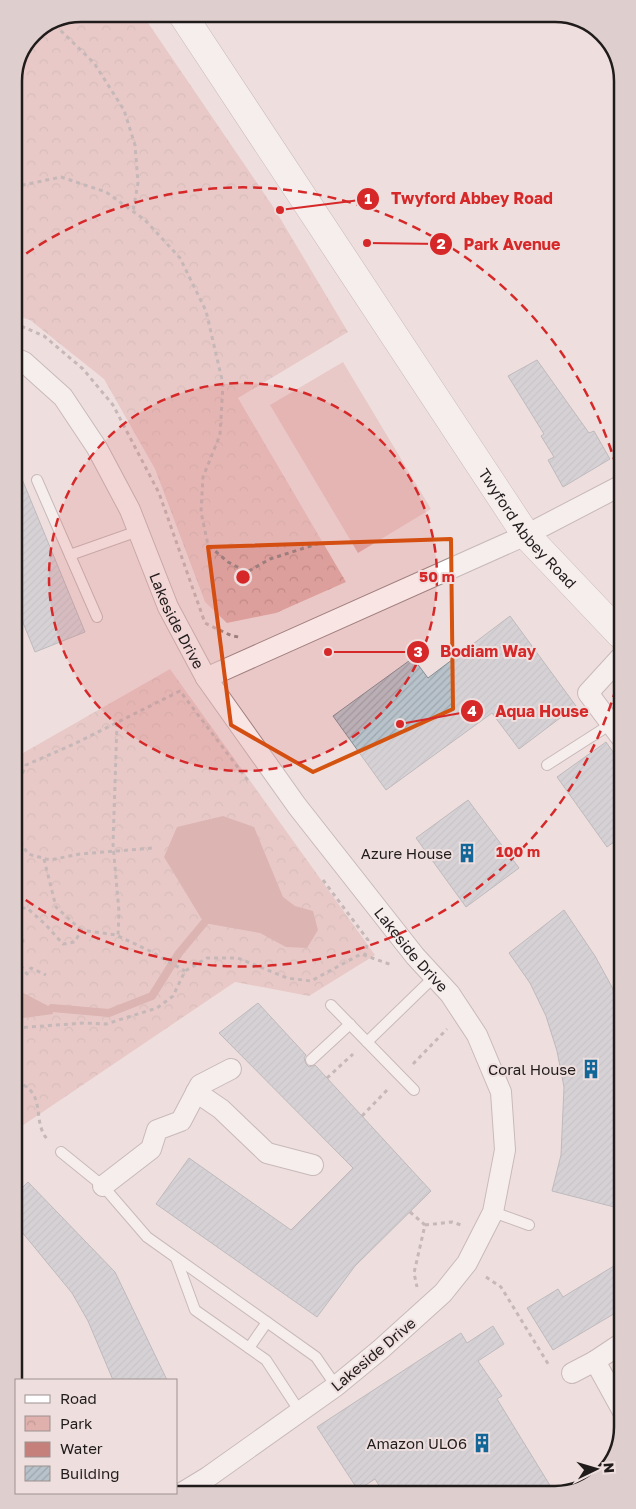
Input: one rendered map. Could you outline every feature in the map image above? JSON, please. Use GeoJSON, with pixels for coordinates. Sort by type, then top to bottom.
{"type":"FeatureCollection","features":[{"type":"Feature","properties":{"kind":"street","name":"Twyford Abbey Road"},"geometry":{"type":"LineString","coordinates":[[187,22],[526,535],[614,628]]}},
{"type":"Feature","properties":{"kind":"street","name":"Lakeside Drive"},"geometry":{"type":"LineString","coordinates":[[23,361],[63,397],[97,448],[130,510],[168,607],[206,678],[297,806],[415,956],[450,994],[477,1035],[501,1092],[505,1150],[493,1212],[467,1263],[443,1293],[336,1386],[193,1486]]}},
{"type":"Feature","properties":{"kind":"street"},"geometry":{"type":"LineString","coordinates":[[206,678],[526,535],[614,489]]}},
{"type":"Feature","properties":{"kind":"street"},"geometry":{"type":"LineString","coordinates":[[614,665],[588,693],[614,727]]}},
{"type":"Feature","properties":{"kind":"street"},"geometry":{"type":"LineString","coordinates":[[103,1186],[151,1149],[157,1130],[181,1121],[200,1085],[231,1069]]}},
{"type":"Feature","properties":{"kind":"street"},"geometry":{"type":"LineString","coordinates":[[196,1092],[221,1109],[267,1153],[313,1164]]}},
{"type":"Feature","properties":{"kind":"street"},"geometry":{"type":"LineString","coordinates":[[572,1373],[614,1348]]}},
{"type":"Feature","properties":{"kind":"street"},"geometry":{"type":"LineString","coordinates":[[595,1361],[614,1395]]}},
{"type":"Feature","properties":{"kind":"lane"},"geometry":{"type":"LineString","coordinates":[[37,480],[97,617]]}},
{"type":"Feature","properties":{"kind":"lane"},"geometry":{"type":"LineString","coordinates":[[70,556],[138,531]]}},
{"type":"Feature","properties":{"kind":"lane"},"geometry":{"type":"LineString","coordinates":[[547,765],[614,731]]}},
{"type":"Feature","properties":{"kind":"lane"},"geometry":{"type":"LineString","coordinates":[[367,1042],[434,977]]}},
{"type":"Feature","properties":{"kind":"lane"},"geometry":{"type":"LineString","coordinates":[[332,1005],[414,1090]]}},
{"type":"Feature","properties":{"kind":"lane"},"geometry":{"type":"LineString","coordinates":[[311,1060],[350,1024]]}},
{"type":"Feature","properties":{"kind":"lane"},"geometry":{"type":"LineString","coordinates":[[60,1152],[103,1186],[146,1237],[316,1357],[336,1386]]}},
{"type":"Feature","properties":{"kind":"lane"},"geometry":{"type":"LineString","coordinates":[[493,1212],[529,1225]]}},
{"type":"Feature","properties":{"kind":"lane"},"geometry":{"type":"LineString","coordinates":[[176,1258],[195,1310],[266,1360],[300,1412]]}},
{"type":"Feature","properties":{"kind":"lane"},"geometry":{"type":"LineString","coordinates":[[249,1348],[267,1322]]}},
{"type":"Feature","properties":{"kind":"path"},"geometry":{"type":"LineString","coordinates":[[59,28],[94,63],[124,110],[135,145],[138,182],[133,211]]}},
{"type":"Feature","properties":{"kind":"path"},"geometry":{"type":"LineString","coordinates":[[23,185],[61,177],[106,192],[145,220],[180,258],[206,311],[223,384],[220,435],[203,477],[201,512],[208,545],[228,562],[247,572],[270,559],[317,544]]}},
{"type":"Feature","properties":{"kind":"path"},"geometry":{"type":"LineString","coordinates":[[23,327],[44,336],[83,369],[113,405],[159,493],[205,623],[240,638]]}},
{"type":"Feature","properties":{"kind":"path"},"geometry":{"type":"LineString","coordinates":[[22,773],[26,765],[74,744],[180,691],[250,784]]}},
{"type":"Feature","properties":{"kind":"path"},"geometry":{"type":"LineString","coordinates":[[117,722],[113,851],[118,936]]}},
{"type":"Feature","properties":{"kind":"path"},"geometry":{"type":"LineString","coordinates":[[22,845],[28,854],[44,859],[153,848]]}},
{"type":"Feature","properties":{"kind":"path"},"geometry":{"type":"LineString","coordinates":[[44,859],[56,907],[82,930],[118,936],[164,958],[185,971]]}},
{"type":"Feature","properties":{"kind":"path"},"geometry":{"type":"LineString","coordinates":[[321,878],[368,940],[365,955]]}},
{"type":"Feature","properties":{"kind":"path"},"geometry":{"type":"LineString","coordinates":[[22,908],[28,908],[63,944],[75,942],[82,930]]}},
{"type":"Feature","properties":{"kind":"path"},"geometry":{"type":"LineString","coordinates":[[22,1028],[84,1023],[106,1024],[157,1008],[173,996],[185,971],[207,958],[238,958],[287,978],[311,981],[361,954],[394,966]]}},
{"type":"Feature","properties":{"kind":"path"},"geometry":{"type":"LineString","coordinates":[[22,968],[27,974],[31,968],[46,975]]}},
{"type":"Feature","properties":{"kind":"path"},"geometry":{"type":"LineString","coordinates":[[327,1078],[367,1042]]}},
{"type":"Feature","properties":{"kind":"path"},"geometry":{"type":"LineString","coordinates":[[22,1086],[32,1092],[38,1103],[40,1126],[43,1135],[60,1152]]}},
{"type":"Feature","properties":{"kind":"path"},"geometry":{"type":"LineString","coordinates":[[410,1212],[425,1225],[439,1223]]}},
{"type":"Feature","properties":{"kind":"path"},"geometry":{"type":"LineString","coordinates":[[421,1313],[414,1273],[425,1225]]}},
{"type":"Feature","properties":{"kind":"path"},"geometry":{"type":"LineString","coordinates":[[467,1263],[501,1288],[559,1381],[572,1373]]}},
{"type":"Feature","properties":{"kind":"highlighted area"},"geometry":{"type":"Polygon","coordinates":[[[451,539],[453,709],[313,772],[231,725],[208,547],[451,539]]]}},
{"type":"Feature","properties":{"kind":"green space"},"geometry":{"type":"Polygon","coordinates":[[[82,22],[148,22],[274,208],[348,332],[238,398],[346,582],[276,613],[227,623],[205,602],[155,469],[104,379],[30,320],[23,318],[23,78],[29,55],[43,37],[52,30],[63,26],[82,22]]]}},
{"type":"Feature","properties":{"kind":"green space"},"geometry":{"type":"Polygon","coordinates":[[[343,362],[431,509],[358,553],[270,405],[343,362]]]}},
{"type":"Feature","properties":{"kind":"green space"},"geometry":{"type":"Polygon","coordinates":[[[170,669],[375,955],[309,996],[235,982],[22,1126],[22,753],[170,669]]]}},
{"type":"Feature","properties":{"kind":"water"},"geometry":{"type":"Polygon","coordinates":[[[223,816],[254,827],[283,897],[295,906],[313,911],[318,930],[307,948],[286,947],[260,933],[204,923],[164,857],[177,827],[223,816]]]}},
{"type":"Feature","properties":{"kind":"water"},"geometry":{"type":"Polygon","coordinates":[[[22,992],[52,1008],[53,1014],[22,1018],[22,992]]]}},
{"type":"Feature","properties":{"kind":"building"},"geometry":{"type":"Polygon","coordinates":[[[537,360],[589,433],[594,431],[610,459],[563,487],[548,460],[554,457],[541,436],[544,434],[508,376],[537,360]]]}},
{"type":"Feature","properties":{"kind":"building"},"geometry":{"type":"Polygon","coordinates":[[[23,481],[85,632],[35,652],[23,622],[23,481]]]}},
{"type":"Feature","properties":{"kind":"building"},"geometry":{"type":"Polygon","coordinates":[[[510,616],[576,706],[519,749],[492,713],[386,790],[333,716],[413,658],[428,678],[510,616]]]}},
{"type":"Feature","properties":{"kind":"building"},"geometry":{"type":"Polygon","coordinates":[[[606,742],[614,753],[614,842],[607,847],[557,777],[606,742]]]}},
{"type":"Feature","properties":{"kind":"building","name":"Azure House"},"geometry":{"type":"Polygon","coordinates":[[[468,800],[519,868],[466,907],[416,838],[468,800]]]}},
{"type":"Feature","properties":{"kind":"building","name":"Coral House"},"geometry":{"type":"Polygon","coordinates":[[[564,910],[595,956],[612,987],[614,993],[614,1207],[552,1191],[561,1155],[564,1087],[557,1051],[546,1016],[530,983],[509,953],[564,910]]]}},
{"type":"Feature","properties":{"kind":"building"},"geometry":{"type":"Polygon","coordinates":[[[258,1003],[306,1055],[304,1058],[306,1064],[309,1067],[315,1065],[431,1191],[355,1266],[317,1317],[156,1204],[189,1158],[291,1230],[353,1168],[219,1033],[258,1003]]]}},
{"type":"Feature","properties":{"kind":"building"},"geometry":{"type":"Polygon","coordinates":[[[28,1182],[115,1272],[167,1379],[113,1379],[88,1321],[72,1293],[22,1232],[22,1188],[28,1182]]]}},
{"type":"Feature","properties":{"kind":"building"},"geometry":{"type":"Polygon","coordinates":[[[614,1266],[614,1314],[553,1350],[527,1308],[558,1289],[563,1297],[614,1266]]]}},
{"type":"Feature","properties":{"kind":"building"},"geometry":{"type":"Polygon","coordinates":[[[493,1326],[504,1344],[478,1361],[502,1396],[497,1399],[550,1486],[380,1486],[375,1479],[364,1486],[355,1486],[317,1427],[461,1333],[467,1343],[493,1326]]]}},
{"type":"Feature","properties":{"kind":"waterway"},"geometry":{"type":"LineString","coordinates":[[52,1008],[109,1013],[152,996],[179,953],[204,923]]}},
{"type":"Feature","properties":{"kind":"place","name":"Twyford Abbey Road"},"geometry":{"type":"Point","coordinates":[280,210]}},
{"type":"Feature","properties":{"kind":"place","name":"Park Avenue"},"geometry":{"type":"Point","coordinates":[367,243]}},
{"type":"Feature","properties":{"kind":"place","name":"Bodiam Way"},"geometry":{"type":"Point","coordinates":[328,652]}},
{"type":"Feature","properties":{"kind":"place","name":"Aqua House"},"geometry":{"type":"Point","coordinates":[400,724]}},
{"type":"Feature","properties":{"kind":"place","name":"Azure House"},"geometry":{"type":"Point","coordinates":[467,853]}},
{"type":"Feature","properties":{"kind":"place","name":"Coral House"},"geometry":{"type":"Point","coordinates":[591,1069]}},
{"type":"Feature","properties":{"kind":"place","name":"Amazon ULO6"},"geometry":{"type":"Point","coordinates":[482,1443]}}]}
